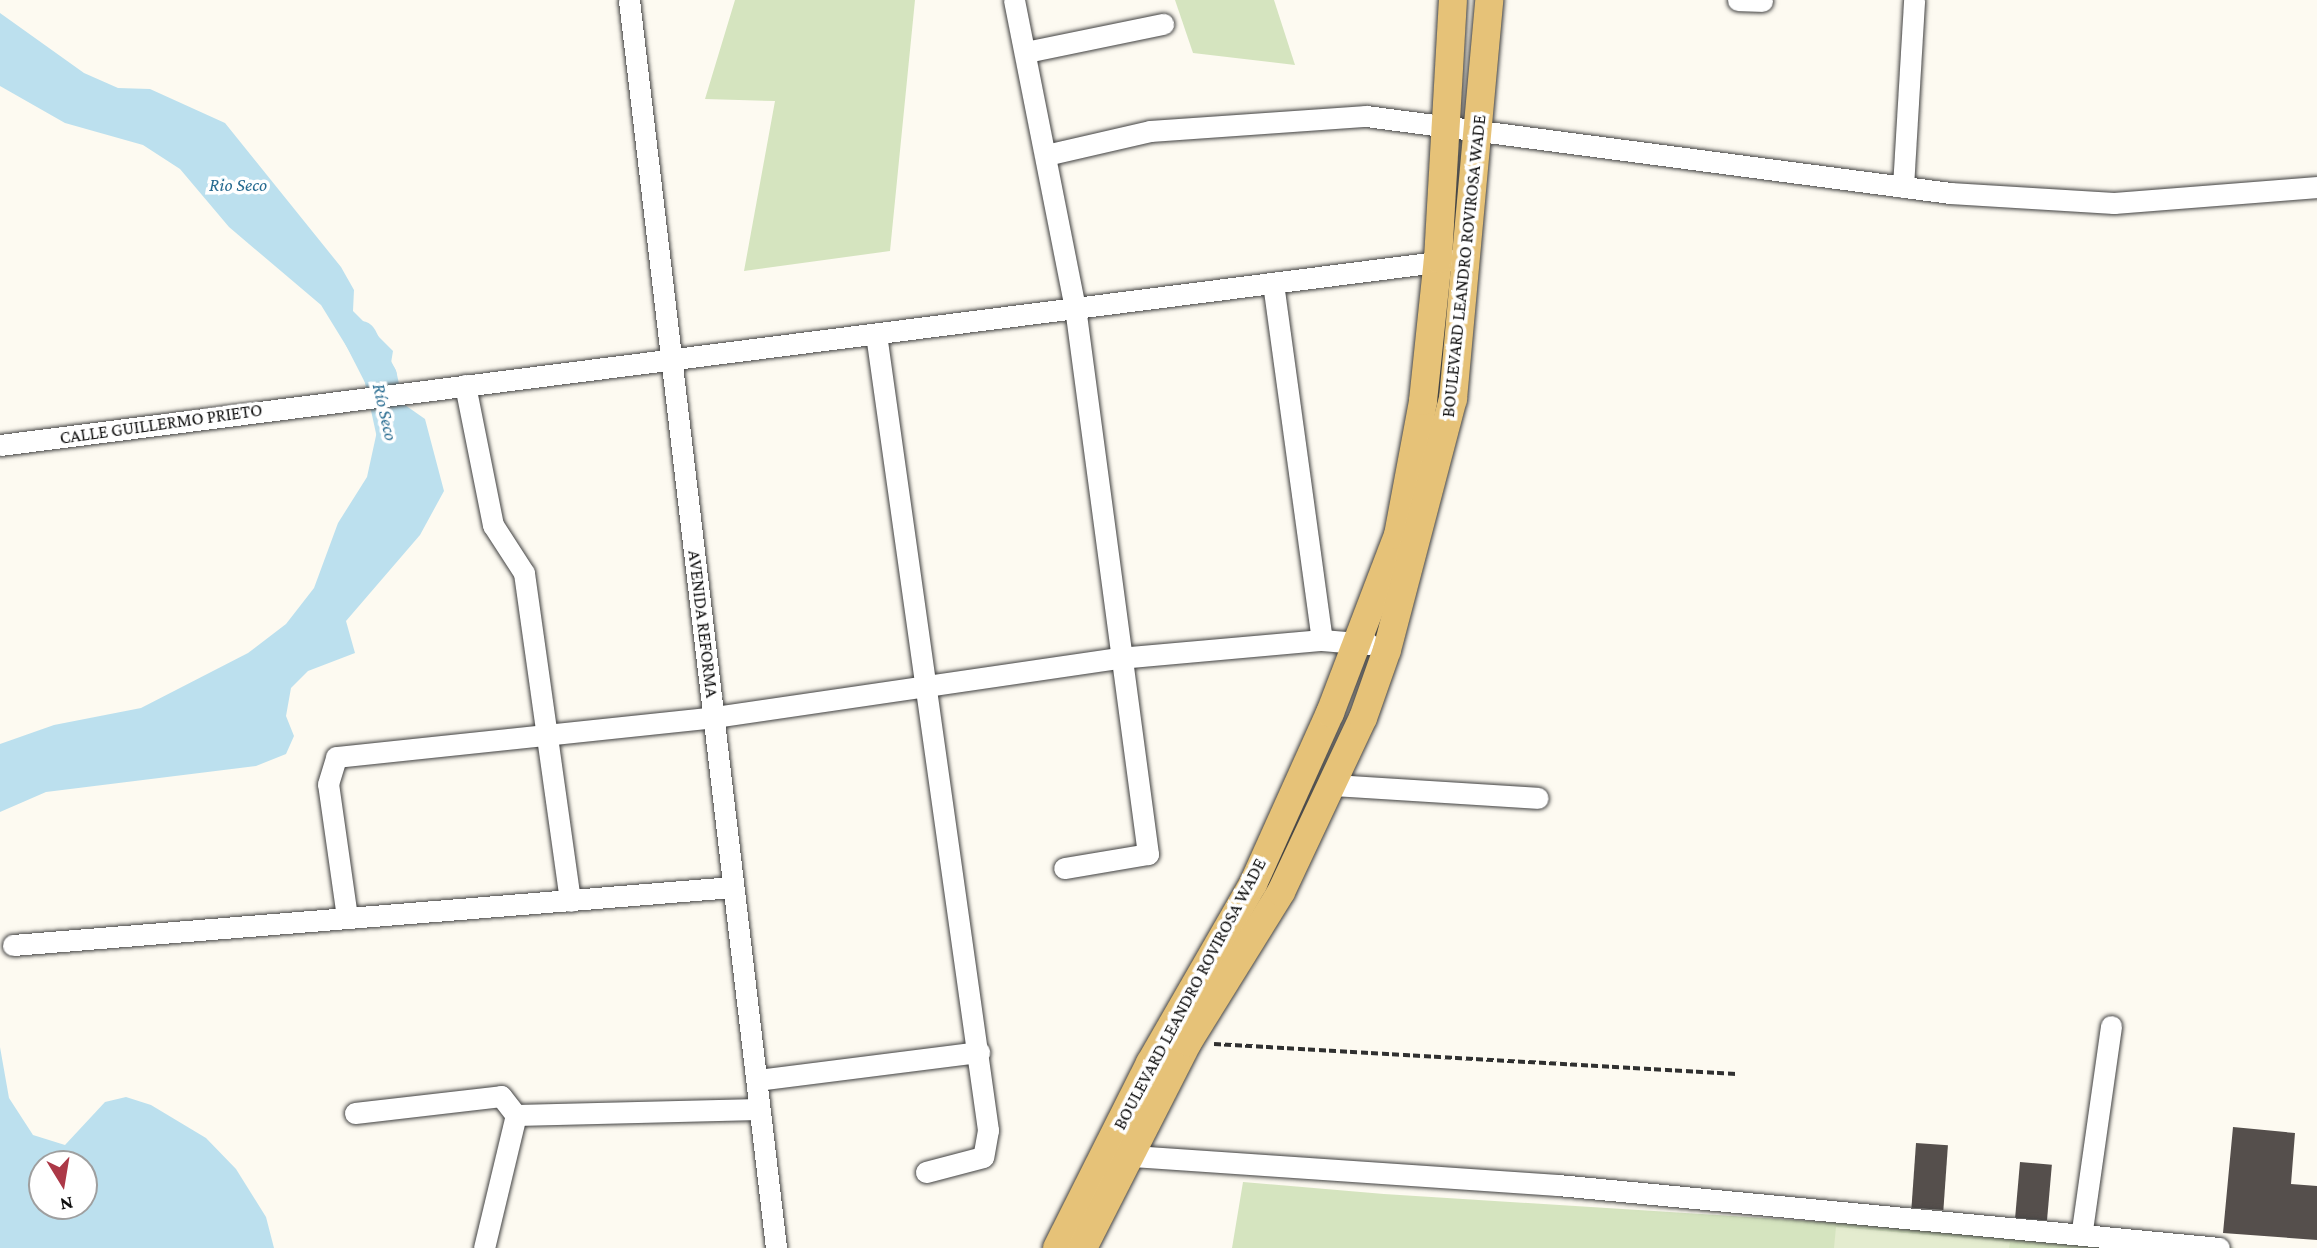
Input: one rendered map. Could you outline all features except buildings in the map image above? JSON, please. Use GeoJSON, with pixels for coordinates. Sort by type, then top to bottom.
{"type":"FeatureCollection","features":[{"type":"Feature","properties":{"kind":"main road","name":"BOULEVARD LEANDRO ROVIROSA WADE"},"geometry":{"type":"LineString","coordinates":[[1083,1248],[1188,1042],[1280,892],[1332,785],[1388,650],[1453,399],[1448,124],[1453,0]]}},
{"type":"Feature","properties":{"kind":"main road","name":"BOULEVARD LEANDRO ROVIROSA WADE"},"geometry":{"type":"LineString","coordinates":[[1057,1248],[1150,1063],[1253,884],[1359,641],[1398,535],[1478,130],[1489,0]]}},
{"type":"Feature","properties":{"kind":"main road"},"geometry":{"type":"LineString","coordinates":[[1253,884],[1280,892]]}},
{"type":"Feature","properties":{"kind":"street","name":"AVENIDA REFORMA"},"geometry":{"type":"LineString","coordinates":[[629,0],[776,1248]]}},
{"type":"Feature","properties":{"kind":"street"},"geometry":{"type":"LineString","coordinates":[[1014,0],[1074,307],[1119,658],[1148,854],[1064,868]]}},
{"type":"Feature","properties":{"kind":"street"},"geometry":{"type":"LineString","coordinates":[[1738,0],[1762,1]]}},
{"type":"Feature","properties":{"kind":"street"},"geometry":{"type":"LineString","coordinates":[[1903,187],[1914,0]]}},
{"type":"Feature","properties":{"kind":"street"},"geometry":{"type":"LineString","coordinates":[[1026,52],[1163,24]]}},
{"type":"Feature","properties":{"kind":"street"},"geometry":{"type":"LineString","coordinates":[[1046,155],[1150,131],[1366,116],[1448,124],[1903,187],[2114,203],[2317,187]]}},
{"type":"Feature","properties":{"kind":"street","name":"CALLE GUILLERMO PRIETO"},"geometry":{"type":"LineString","coordinates":[[0,445],[428,388],[1451,260]]}},
{"type":"Feature","properties":{"kind":"street"},"geometry":{"type":"LineString","coordinates":[[1273,283],[1322,640]]}},
{"type":"Feature","properties":{"kind":"street"},"geometry":{"type":"LineString","coordinates":[[876,334],[928,686],[988,1130],[983,1157],[926,1172]]}},
{"type":"Feature","properties":{"kind":"street"},"geometry":{"type":"LineString","coordinates":[[465,385],[493,525],[524,573],[543,733],[570,901]]}},
{"type":"Feature","properties":{"kind":"street"},"geometry":{"type":"LineString","coordinates":[[347,917],[328,784],[337,757],[543,733],[714,718],[1119,658],[1322,640],[1359,641],[1388,650]]}},
{"type":"Feature","properties":{"kind":"street"},"geometry":{"type":"LineString","coordinates":[[1332,785],[1538,798]]}},
{"type":"Feature","properties":{"kind":"street"},"geometry":{"type":"LineString","coordinates":[[13,945],[732,887]]}},
{"type":"Feature","properties":{"kind":"street"},"geometry":{"type":"LineString","coordinates":[[2082,1230],[2111,1026]]}},
{"type":"Feature","properties":{"kind":"street"},"geometry":{"type":"LineString","coordinates":[[757,1080],[979,1052]]}},
{"type":"Feature","properties":{"kind":"street"},"geometry":{"type":"LineString","coordinates":[[355,1113],[501,1096],[516,1115]]}},
{"type":"Feature","properties":{"kind":"street"},"geometry":{"type":"LineString","coordinates":[[516,1115],[759,1109]]}},
{"type":"Feature","properties":{"kind":"street"},"geometry":{"type":"LineString","coordinates":[[484,1248],[516,1115]]}},
{"type":"Feature","properties":{"kind":"street"},"geometry":{"type":"LineString","coordinates":[[1132,1156],[2082,1230],[2220,1248]]}},
{"type":"Feature","properties":{"kind":"path"},"geometry":{"type":"LineString","coordinates":[[1188,1042],[1736,1074]]}},
{"type":"Feature","properties":{"kind":"green space"},"geometry":{"type":"Polygon","coordinates":[[[735,0],[915,0],[890,251],[744,271],[775,101],[705,99],[735,0]]]}},
{"type":"Feature","properties":{"kind":"green space"},"geometry":{"type":"Polygon","coordinates":[[[1175,0],[1274,0],[1295,65],[1193,53],[1175,0]]]}},
{"type":"Feature","properties":{"kind":"green space"},"geometry":{"type":"Polygon","coordinates":[[[1243,1182],[1384,1194],[2237,1248],[1232,1248],[1243,1182]]]}},
{"type":"Feature","properties":{"kind":"green space"},"geometry":{"type":"Polygon","coordinates":[[[1836,1227],[2010,1242],[2009,1248],[1834,1248],[1836,1227]]]}},
{"type":"Feature","properties":{"kind":"water","name":"Rio Seco"},"geometry":{"type":"Polygon","coordinates":[[[0,13],[84,73],[118,88],[150,89],[225,123],[341,267],[354,290],[353,311],[393,351],[390,369],[380,376],[361,370],[321,305],[229,227],[180,169],[143,145],[65,123],[0,86],[0,13]]]}},
{"type":"Feature","properties":{"kind":"water"},"geometry":{"type":"Polygon","coordinates":[[[405,405],[425,419],[444,491],[420,535],[346,621],[355,653],[308,671],[291,688],[286,716],[294,736],[286,754],[256,766],[46,792],[0,812],[0,744],[54,725],[141,708],[248,653],[286,624],[314,588],[338,523],[367,477],[379,422],[387,408],[405,405]]]}},
{"type":"Feature","properties":{"kind":"water"},"geometry":{"type":"Polygon","coordinates":[[[0,1047],[9,1098],[33,1135],[65,1145],[105,1102],[126,1097],[151,1105],[206,1138],[236,1169],[266,1217],[274,1248],[0,1248],[0,1047]]]}},
{"type":"Feature","properties":{"kind":"waterway","name":"Río Seco"},"geometry":{"type":"LineString","coordinates":[[360,337],[380,376],[392,431]]}}]}
